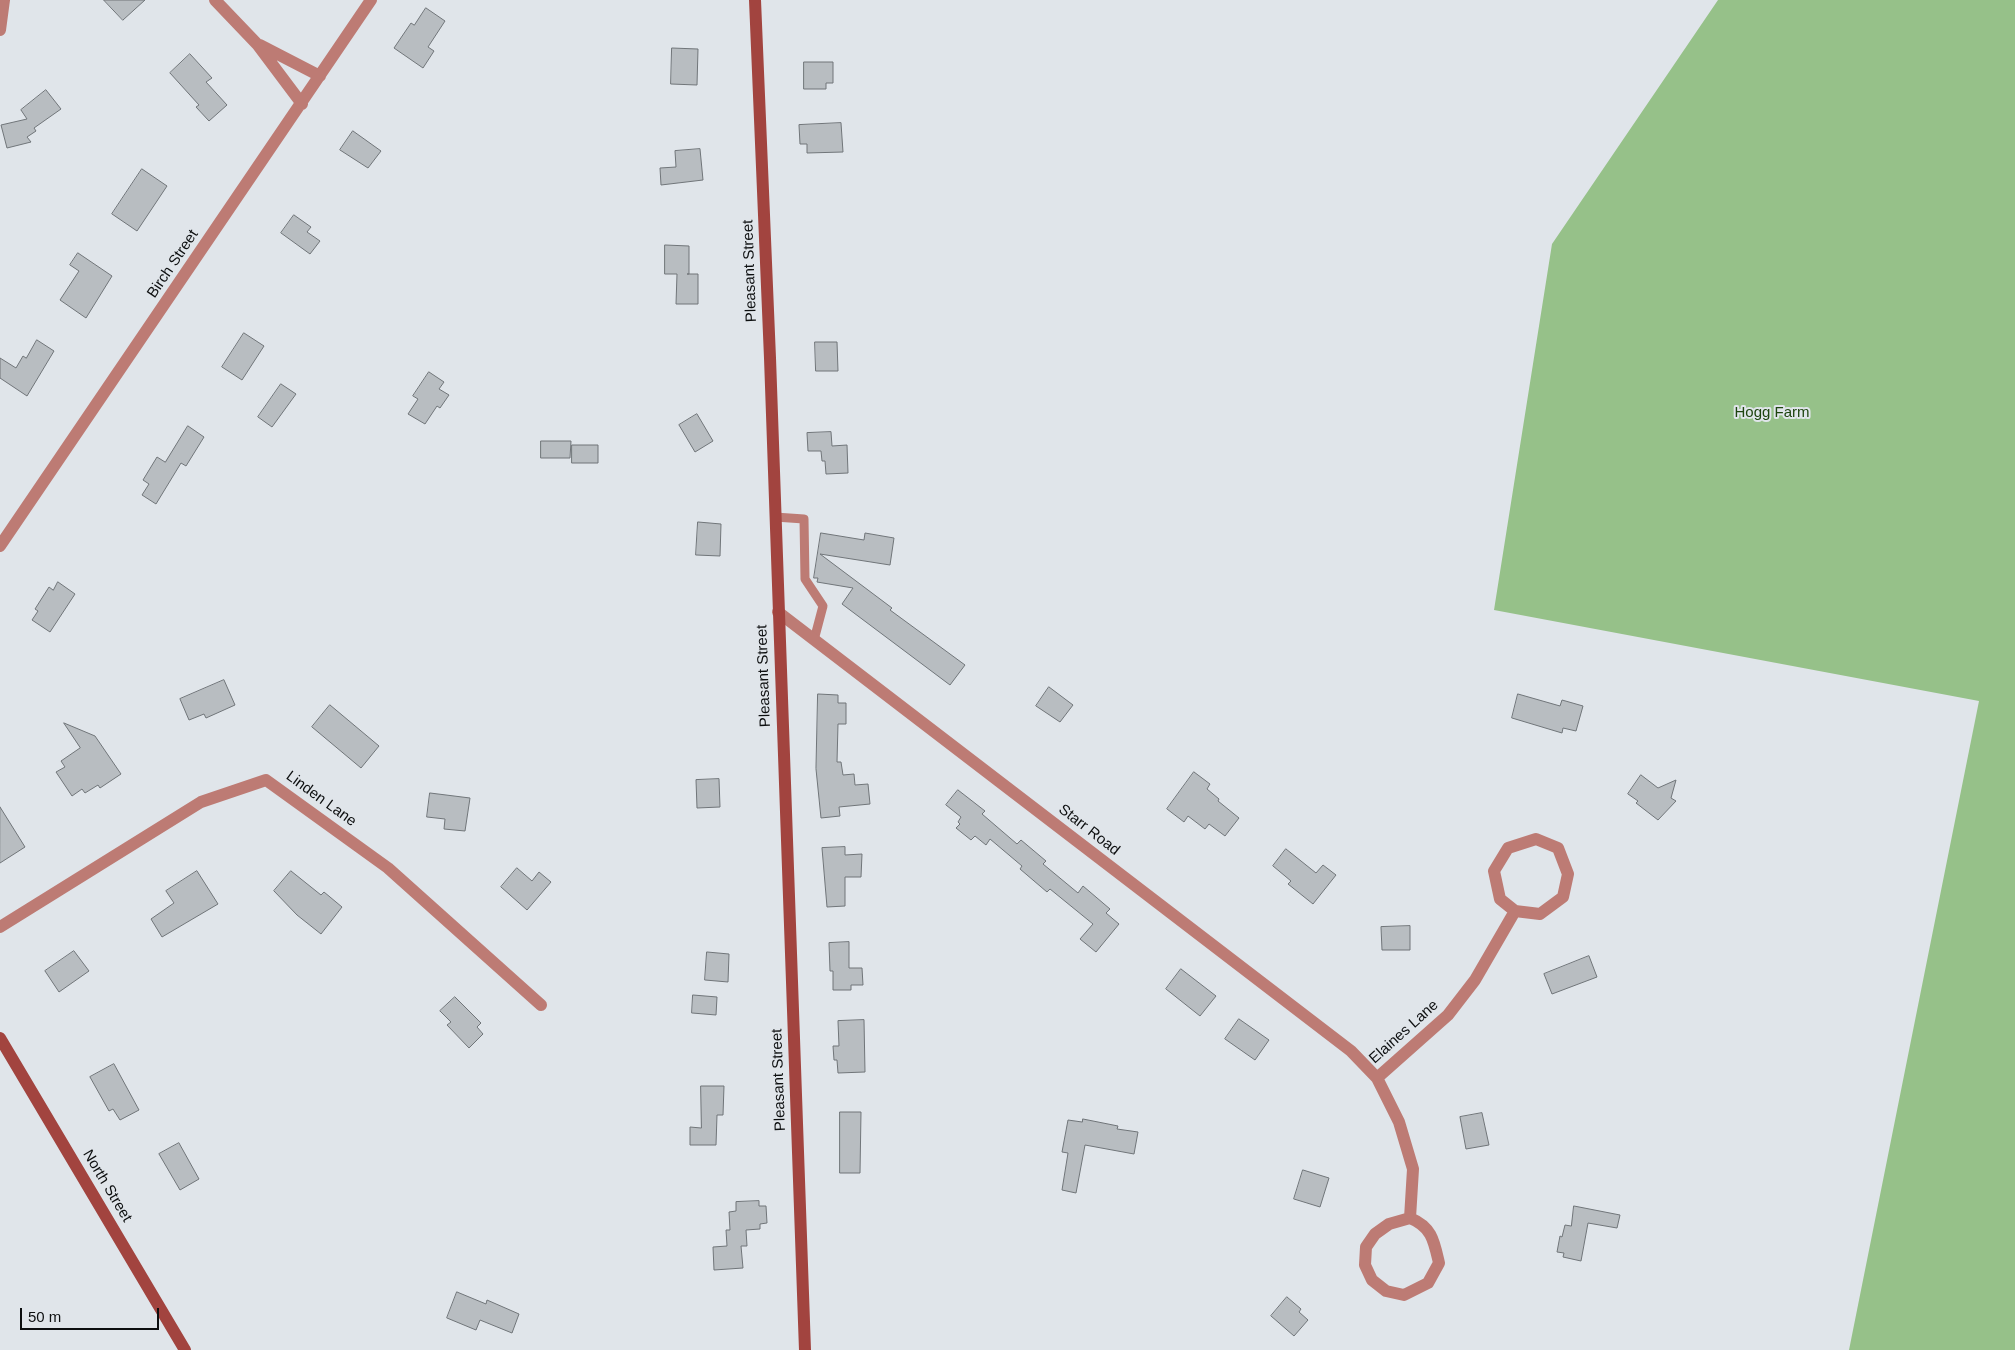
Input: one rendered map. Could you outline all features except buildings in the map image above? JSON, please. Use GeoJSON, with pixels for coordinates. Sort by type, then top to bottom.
{"type":"FeatureCollection","features":[{"type":"Feature","properties":{"kind":"main road","name":"Pleasant Street"},"geometry":{"type":"LineString","coordinates":[[755,0],[805,1350]]}},
{"type":"Feature","properties":{"kind":"main road","name":"North Street"},"geometry":{"type":"LineString","coordinates":[[0,1038],[185,1350]]}},
{"type":"Feature","properties":{"kind":"street"},"geometry":{"type":"LineString","coordinates":[[0,30],[4,0]]}},
{"type":"Feature","properties":{"kind":"street"},"geometry":{"type":"LineString","coordinates":[[215,0],[258,44],[302,104]]}},
{"type":"Feature","properties":{"kind":"street","name":"Birch Street"},"geometry":{"type":"LineString","coordinates":[[0,546],[372,0]]}},
{"type":"Feature","properties":{"kind":"street"},"geometry":{"type":"LineString","coordinates":[[258,44],[320,76]]}},
{"type":"Feature","properties":{"kind":"street","name":"Starr Road"},"geometry":{"type":"LineString","coordinates":[[778,612],[1351,1051],[1377,1078]]}},
{"type":"Feature","properties":{"kind":"street","name":"Linden Lane"},"geometry":{"type":"LineString","coordinates":[[0,927],[202,802],[266,780],[388,868],[541,1005]]}},
{"type":"Feature","properties":{"kind":"street"},"geometry":{"type":"LineString","coordinates":[[1536,839],[1558,848],[1568,874],[1563,897],[1540,914],[1515,911],[1500,899],[1494,871],[1508,848],[1536,839]]}},
{"type":"Feature","properties":{"kind":"street","name":"Elaines Lane"},"geometry":{"type":"LineString","coordinates":[[1410,1218],[1413,1169],[1399,1122],[1377,1078],[1448,1015],[1475,980],[1515,911]]}},
{"type":"Feature","properties":{"kind":"street"},"geometry":{"type":"LineString","coordinates":[[1410,1218],[1423,1224],[1435,1244],[1439,1263],[1428,1283],[1404,1295],[1386,1292],[1372,1280],[1366,1265],[1366,1247],[1375,1234],[1389,1224],[1410,1218]]}},
{"type":"Feature","properties":{"kind":"lane"},"geometry":{"type":"LineString","coordinates":[[775,517],[804,519],[805,579],[824,606],[814,640]]}},
{"type":"Feature","properties":{"kind":"green space","name":"Hogg Farm"},"geometry":{"type":"Polygon","coordinates":[[[1718,0],[2015,0],[2015,1350],[1849,1350],[1979,701],[1494,610],[1552,244],[1718,0]]]}}]}
